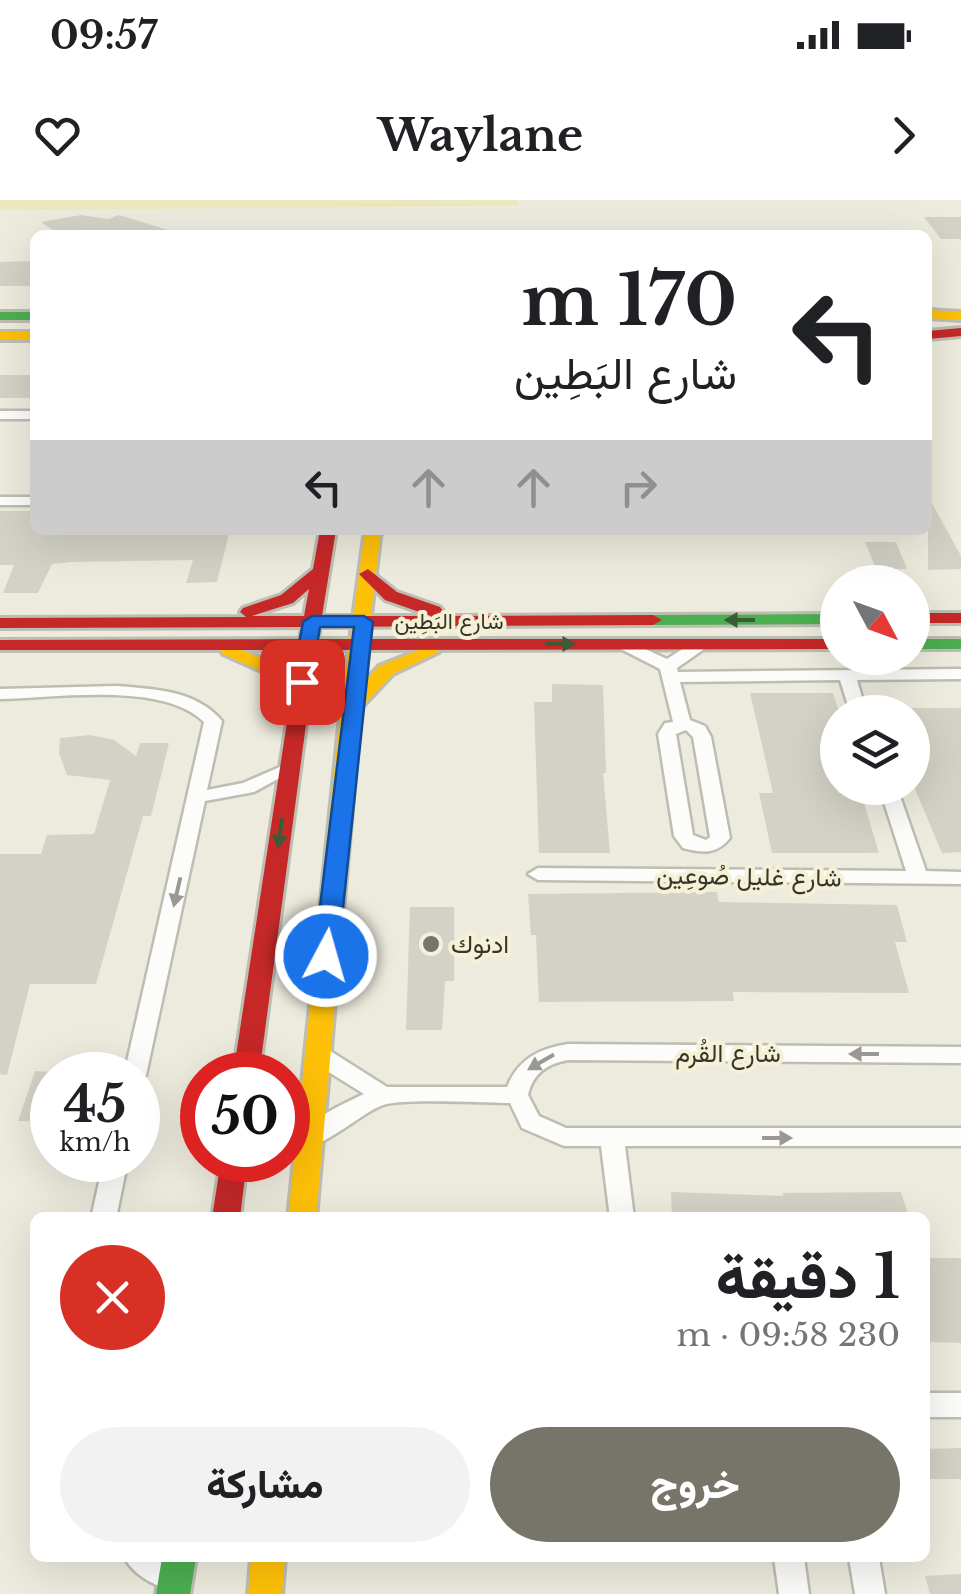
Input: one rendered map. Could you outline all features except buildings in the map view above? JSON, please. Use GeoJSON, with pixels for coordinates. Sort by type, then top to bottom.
{"type":"FeatureCollection","features":[{"type":"Feature","properties":{"kind":"main road"},"geometry":{"type":"LineString","coordinates":[[932,314],[961,316]]}},
{"type":"Feature","properties":{"kind":"main road"},"geometry":{"type":"LineString","coordinates":[[0,316],[30,316]]}},
{"type":"Feature","properties":{"kind":"main road"},"geometry":{"type":"LineString","coordinates":[[932,331],[961,332]]}},
{"type":"Feature","properties":{"kind":"main road"},"geometry":{"type":"LineString","coordinates":[[0,336],[30,336]]}},
{"type":"Feature","properties":{"kind":"main road"},"geometry":{"type":"LineString","coordinates":[[249,1052],[298,702],[327,535]]}},
{"type":"Feature","properties":{"kind":"main road"},"geometry":{"type":"LineString","coordinates":[[310,1127],[351,707],[373,535]]}},
{"type":"Feature","properties":{"kind":"main road"},"geometry":{"type":"LineString","coordinates":[[207,633],[279,603],[324,568]]}},
{"type":"Feature","properties":{"kind":"main road"},"geometry":{"type":"LineString","coordinates":[[368,574],[399,601],[480,622]]}},
{"type":"Feature","properties":{"kind":"main road"},"geometry":{"type":"LineString","coordinates":[[930,618],[961,618]]}},
{"type":"Feature","properties":{"kind":"main road","name":"شارع البَطِين"},"geometry":{"type":"LineString","coordinates":[[0,623],[207,633],[362,633],[480,622],[820,619]]}},
{"type":"Feature","properties":{"kind":"main road"},"geometry":{"type":"LineString","coordinates":[[207,633],[266,664],[298,702]]}},
{"type":"Feature","properties":{"kind":"main road","name":"شارع البَطِين"},"geometry":{"type":"LineString","coordinates":[[0,645],[207,633]]}},
{"type":"Feature","properties":{"kind":"main road","name":"شارع البَطِين"},"geometry":{"type":"LineString","coordinates":[[362,633],[462,644],[820,644]]}},
{"type":"Feature","properties":{"kind":"main road"},"geometry":{"type":"LineString","coordinates":[[351,707],[395,664],[462,644]]}},
{"type":"Feature","properties":{"kind":"main road"},"geometry":{"type":"LineString","coordinates":[[930,644],[959,645]]}},
{"type":"Feature","properties":{"kind":"main road"},"geometry":{"type":"LineString","coordinates":[[227,1212],[231,1182]]}},
{"type":"Feature","properties":{"kind":"main road"},"geometry":{"type":"LineString","coordinates":[[303,1212],[305,1182]]}},
{"type":"Feature","properties":{"kind":"main road"},"geometry":{"type":"LineString","coordinates":[[265,1594],[268,1562]]}},
{"type":"Feature","properties":{"kind":"street"},"geometry":{"type":"LineString","coordinates":[[0,416],[30,415]]}},
{"type":"Feature","properties":{"kind":"street"},"geometry":{"type":"LineString","coordinates":[[0,501],[30,501]]}},
{"type":"Feature","properties":{"kind":"street"},"geometry":{"type":"LineString","coordinates":[[623,644],[669,672],[961,674]]}},
{"type":"Feature","properties":{"kind":"street"},"geometry":{"type":"LineString","coordinates":[[669,672],[701,644]]}},
{"type":"Feature","properties":{"kind":"street"},"geometry":{"type":"LineString","coordinates":[[669,672],[682,724]]}},
{"type":"Feature","properties":{"kind":"street"},"geometry":{"type":"LineString","coordinates":[[847,676],[853,695]]}},
{"type":"Feature","properties":{"kind":"street"},"geometry":{"type":"LineString","coordinates":[[0,694],[156,693],[196,703],[210,714],[214,728],[140,1052]]}},
{"type":"Feature","properties":{"kind":"street"},"geometry":{"type":"LineString","coordinates":[[682,724],[694,727],[702,736],[720,838],[715,845],[704,848],[690,844],[684,836],[667,734],[671,727],[682,724]]}},
{"type":"Feature","properties":{"kind":"street"},"geometry":{"type":"LineString","coordinates":[[198,797],[248,788],[289,768]]}},
{"type":"Feature","properties":{"kind":"street"},"geometry":{"type":"LineString","coordinates":[[894,805],[918,878]]}},
{"type":"Feature","properties":{"kind":"street"},"geometry":{"type":"LineString","coordinates":[[704,848],[709,875]]}},
{"type":"Feature","properties":{"kind":"street","name":"شارع غليل صُوعِين"},"geometry":{"type":"LineString","coordinates":[[538,874],[961,878]]}},
{"type":"Feature","properties":{"kind":"street","name":"شارع القُرم"},"geometry":{"type":"LineString","coordinates":[[517,1095],[521,1077],[535,1062],[568,1052],[961,1055]]}},
{"type":"Feature","properties":{"kind":"street"},"geometry":{"type":"LineString","coordinates":[[316,1053],[383,1095]]}},
{"type":"Feature","properties":{"kind":"street"},"geometry":{"type":"LineString","coordinates":[[310,1138],[344,1114],[383,1095],[517,1095],[523,1113],[551,1134],[612,1138],[961,1137]]}},
{"type":"Feature","properties":{"kind":"street"},"geometry":{"type":"LineString","coordinates":[[612,1138],[621,1212]]}},
{"type":"Feature","properties":{"kind":"street"},"geometry":{"type":"LineString","coordinates":[[104,1212],[111,1182]]}},
{"type":"Feature","properties":{"kind":"street"},"geometry":{"type":"LineString","coordinates":[[930,1405],[961,1405]]}},
{"type":"Feature","properties":{"kind":"street"},"geometry":{"type":"LineString","coordinates":[[148,1562],[176,1577]]}},
{"type":"Feature","properties":{"kind":"street"},"geometry":{"type":"LineString","coordinates":[[790,1562],[794,1594]]}},
{"type":"Feature","properties":{"kind":"street"},"geometry":{"type":"LineString","coordinates":[[865,1562],[870,1594]]}},
{"type":"Feature","properties":{"kind":"shaded area"},"geometry":{"type":"Polygon","coordinates":[[[0,200],[517,200],[518,206],[0,210],[0,200]]]}},
{"type":"Feature","properties":{"kind":"traffic: fast"},"geometry":{"type":"LineString","coordinates":[[0,316],[30,316]]}},
{"type":"Feature","properties":{"kind":"traffic: fast"},"geometry":{"type":"LineString","coordinates":[[653,620],[820,619]]}},
{"type":"Feature","properties":{"kind":"traffic: fast"},"geometry":{"type":"LineString","coordinates":[[930,644],[961,644]]}},
{"type":"Feature","properties":{"kind":"traffic: fast"},"geometry":{"type":"LineString","coordinates":[[173,1594],[178,1562]]}},
{"type":"Feature","properties":{"kind":"traffic: slow"},"geometry":{"type":"LineString","coordinates":[[932,314],[961,316]]}},
{"type":"Feature","properties":{"kind":"traffic: slow"},"geometry":{"type":"LineString","coordinates":[[0,336],[30,336]]}},
{"type":"Feature","properties":{"kind":"traffic: slow"},"geometry":{"type":"LineString","coordinates":[[303,1212],[351,707],[372,535]]}},
{"type":"Feature","properties":{"kind":"traffic: slow"},"geometry":{"type":"LineString","coordinates":[[229,650],[275,670],[298,702]]}},
{"type":"Feature","properties":{"kind":"traffic: slow"},"geometry":{"type":"LineString","coordinates":[[352,706],[386,670],[430,652]]}},
{"type":"Feature","properties":{"kind":"traffic: slow"},"geometry":{"type":"LineString","coordinates":[[265,1594],[268,1562]]}},
{"type":"Feature","properties":{"kind":"traffic: jam"},"geometry":{"type":"LineString","coordinates":[[932,335],[961,332]]}},
{"type":"Feature","properties":{"kind":"traffic: jam"},"geometry":{"type":"LineString","coordinates":[[249,1052],[298,702],[327,535]]}},
{"type":"Feature","properties":{"kind":"traffic: jam"},"geometry":{"type":"LineString","coordinates":[[249,612],[287,599],[324,568]]}},
{"type":"Feature","properties":{"kind":"traffic: jam"},"geometry":{"type":"LineString","coordinates":[[368,574],[391,596],[434,611]]}},
{"type":"Feature","properties":{"kind":"traffic: jam"},"geometry":{"type":"LineString","coordinates":[[930,618],[961,618]]}},
{"type":"Feature","properties":{"kind":"traffic: jam"},"geometry":{"type":"LineString","coordinates":[[0,623],[653,620]]}},
{"type":"Feature","properties":{"kind":"traffic: jam"},"geometry":{"type":"LineString","coordinates":[[0,645],[820,644]]}},
{"type":"Feature","properties":{"kind":"traffic: jam"},"geometry":{"type":"LineString","coordinates":[[227,1212],[231,1182]]}},
{"type":"Feature","properties":{"kind":"place","name":"ادنوك"},"geometry":{"type":"Point","coordinates":[431,944]}},
{"type":"Feature","properties":{"kind":"route"},"geometry":{"type":"LineString","coordinates":[[302,682],[312,622],[364,622],[351,707],[326,956]]}}]}
